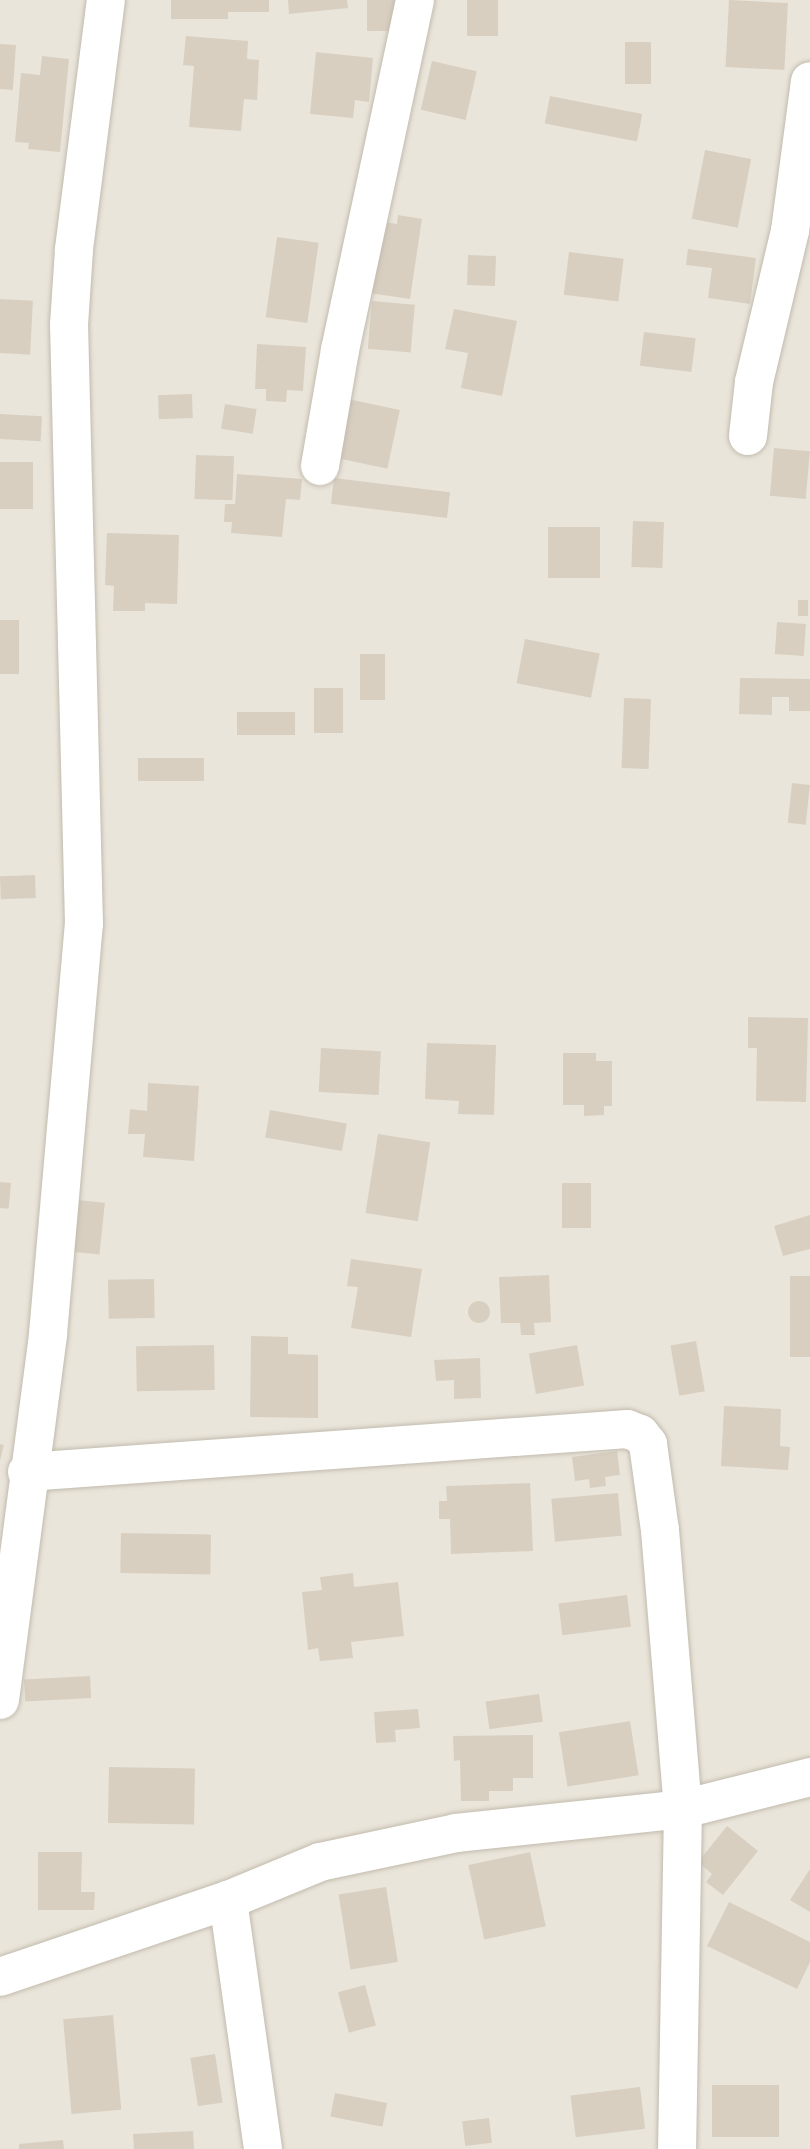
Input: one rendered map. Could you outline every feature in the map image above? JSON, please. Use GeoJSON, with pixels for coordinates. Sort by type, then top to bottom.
{"type":"FeatureCollection","features":[{"type":"Feature","properties":{"kind":"street"},"geometry":{"type":"LineString","coordinates":[[0,1700],[27,1472],[48,1334],[84,924],[69,325],[74,250],[106,0]]}},
{"type":"Feature","properties":{"kind":"street"},"geometry":{"type":"LineString","coordinates":[[320,466],[340,350],[415,0]]}},
{"type":"Feature","properties":{"kind":"street"},"geometry":{"type":"LineString","coordinates":[[748,436],[754,382],[790,231],[810,81]]}},
{"type":"Feature","properties":{"kind":"street"},"geometry":{"type":"LineString","coordinates":[[27,1472],[626,1429],[640,1434],[648,1444],[660,1530],[682,1809],[677,2149]]}},
{"type":"Feature","properties":{"kind":"street"},"geometry":{"type":"LineString","coordinates":[[0,1977],[228,1900],[320,1861],[456,1833],[682,1809],[810,1777]]}},
{"type":"Feature","properties":{"kind":"street"},"geometry":{"type":"LineString","coordinates":[[228,1900],[263,2149]]}},
{"type":"Feature","properties":{"kind":"shaded area"},"geometry":{"type":"Polygon","coordinates":[[[0,0],[810,0],[810,2149],[0,2149],[0,0]]]}},
{"type":"Feature","properties":{"kind":"building"},"geometry":{"type":"Polygon","coordinates":[[[171,0],[269,0],[269,12],[228,12],[228,19],[171,19],[171,0]]]}},
{"type":"Feature","properties":{"kind":"building"},"geometry":{"type":"Polygon","coordinates":[[[288,0],[347,0],[348,8],[289,14],[288,0]]]}},
{"type":"Feature","properties":{"kind":"building"},"geometry":{"type":"Polygon","coordinates":[[[367,0],[397,0],[397,31],[367,31],[367,0]]]}},
{"type":"Feature","properties":{"kind":"building"},"geometry":{"type":"Polygon","coordinates":[[[467,0],[498,0],[498,36],[467,36],[467,0]]]}},
{"type":"Feature","properties":{"kind":"building"},"geometry":{"type":"Polygon","coordinates":[[[729,0],[788,3],[784,70],[725,67],[729,0]]]}},
{"type":"Feature","properties":{"kind":"building"},"geometry":{"type":"Polygon","coordinates":[[[186,36],[248,41],[247,59],[259,60],[257,100],[244,99],[241,131],[189,127],[194,66],[183,65],[186,36]]]}},
{"type":"Feature","properties":{"kind":"building"},"geometry":{"type":"Polygon","coordinates":[[[625,42],[651,42],[651,84],[625,84],[625,42]]]}},
{"type":"Feature","properties":{"kind":"building"},"geometry":{"type":"Polygon","coordinates":[[[0,44],[16,45],[13,90],[0,89],[0,44]]]}},
{"type":"Feature","properties":{"kind":"building"},"geometry":{"type":"Polygon","coordinates":[[[316,52],[373,58],[369,102],[355,100],[353,118],[310,114],[316,52]]]}},
{"type":"Feature","properties":{"kind":"building"},"geometry":{"type":"Polygon","coordinates":[[[42,56],[69,59],[60,152],[28,149],[29,143],[15,142],[21,73],[40,75],[42,56]]]}},
{"type":"Feature","properties":{"kind":"building"},"geometry":{"type":"Polygon","coordinates":[[[432,61],[477,71],[466,120],[421,110],[432,61]]]}},
{"type":"Feature","properties":{"kind":"building"},"geometry":{"type":"Polygon","coordinates":[[[550,96],[642,114],[637,141],[545,123],[550,96]]]}},
{"type":"Feature","properties":{"kind":"building"},"geometry":{"type":"Polygon","coordinates":[[[705,150],[751,159],[738,228],[692,219],[705,150]]]}},
{"type":"Feature","properties":{"kind":"building"},"geometry":{"type":"Polygon","coordinates":[[[398,215],[422,219],[410,299],[349,290],[371,220],[397,224],[398,215]]]}},
{"type":"Feature","properties":{"kind":"building"},"geometry":{"type":"Polygon","coordinates":[[[277,237],[319,243],[307,323],[266,317],[277,237]]]}},
{"type":"Feature","properties":{"kind":"building"},"geometry":{"type":"Polygon","coordinates":[[[688,249],[756,258],[750,304],[708,298],[712,268],[686,265],[688,249]]]}},
{"type":"Feature","properties":{"kind":"building"},"geometry":{"type":"Polygon","coordinates":[[[569,252],[624,259],[618,301],[564,295],[569,252]]]}},
{"type":"Feature","properties":{"kind":"building"},"geometry":{"type":"Polygon","coordinates":[[[468,255],[496,256],[495,286],[467,285],[468,255]]]}},
{"type":"Feature","properties":{"kind":"building"},"geometry":{"type":"Polygon","coordinates":[[[0,299],[33,301],[30,355],[0,353],[0,299]]]}},
{"type":"Feature","properties":{"kind":"building"},"geometry":{"type":"Polygon","coordinates":[[[372,301],[415,305],[411,353],[368,349],[372,301]]]}},
{"type":"Feature","properties":{"kind":"building"},"geometry":{"type":"Polygon","coordinates":[[[454,309],[517,321],[502,396],[461,388],[468,353],[445,349],[454,309]]]}},
{"type":"Feature","properties":{"kind":"building"},"geometry":{"type":"Polygon","coordinates":[[[644,332],[696,338],[691,372],[640,366],[644,332]]]}},
{"type":"Feature","properties":{"kind":"building"},"geometry":{"type":"Polygon","coordinates":[[[257,344],[306,347],[303,391],[287,390],[286,402],[266,401],[266,389],[255,389],[257,344]]]}},
{"type":"Feature","properties":{"kind":"building"},"geometry":{"type":"Polygon","coordinates":[[[192,394],[193,418],[159,419],[158,395],[192,394]]]}},
{"type":"Feature","properties":{"kind":"building"},"geometry":{"type":"Polygon","coordinates":[[[348,399],[400,410],[387,469],[336,458],[348,399]]]}},
{"type":"Feature","properties":{"kind":"building"},"geometry":{"type":"Polygon","coordinates":[[[225,404],[257,409],[253,434],[221,429],[225,404]]]}},
{"type":"Feature","properties":{"kind":"building"},"geometry":{"type":"Polygon","coordinates":[[[0,414],[42,416],[41,441],[0,439],[0,414]]]}},
{"type":"Feature","properties":{"kind":"building"},"geometry":{"type":"Polygon","coordinates":[[[774,448],[810,451],[806,499],[770,496],[774,448]]]}},
{"type":"Feature","properties":{"kind":"building"},"geometry":{"type":"Polygon","coordinates":[[[196,455],[234,456],[232,500],[194,499],[196,455]]]}},
{"type":"Feature","properties":{"kind":"building"},"geometry":{"type":"Polygon","coordinates":[[[0,462],[33,462],[33,509],[0,509],[0,462]]]}},
{"type":"Feature","properties":{"kind":"building"},"geometry":{"type":"Polygon","coordinates":[[[237,474],[302,479],[300,500],[286,499],[282,537],[231,533],[232,522],[224,522],[225,504],[235,504],[237,474]]]}},
{"type":"Feature","properties":{"kind":"building"},"geometry":{"type":"Polygon","coordinates":[[[334,478],[450,492],[447,518],[331,504],[334,478]]]}},
{"type":"Feature","properties":{"kind":"building"},"geometry":{"type":"Polygon","coordinates":[[[633,521],[664,522],[662,568],[631,567],[633,521]]]}},
{"type":"Feature","properties":{"kind":"building"},"geometry":{"type":"Polygon","coordinates":[[[548,527],[600,527],[600,578],[548,578],[548,527]]]}},
{"type":"Feature","properties":{"kind":"building"},"geometry":{"type":"Polygon","coordinates":[[[107,533],[179,535],[177,604],[145,603],[145,611],[113,611],[114,586],[105,585],[107,533]]]}},
{"type":"Feature","properties":{"kind":"building"},"geometry":{"type":"Polygon","coordinates":[[[798,600],[808,600],[808,616],[798,616],[798,600]]]}},
{"type":"Feature","properties":{"kind":"building"},"geometry":{"type":"Polygon","coordinates":[[[0,620],[19,620],[19,674],[0,674],[0,620]]]}},
{"type":"Feature","properties":{"kind":"building"},"geometry":{"type":"Polygon","coordinates":[[[777,622],[806,624],[804,656],[775,654],[777,622]]]}},
{"type":"Feature","properties":{"kind":"building"},"geometry":{"type":"Polygon","coordinates":[[[525,639],[600,654],[591,698],[516,683],[525,639]]]}},
{"type":"Feature","properties":{"kind":"building"},"geometry":{"type":"Polygon","coordinates":[[[360,654],[385,654],[385,700],[360,700],[360,654]]]}},
{"type":"Feature","properties":{"kind":"building"},"geometry":{"type":"Polygon","coordinates":[[[740,678],[810,679],[810,711],[789,711],[789,697],[772,697],[772,715],[739,714],[740,678]]]}},
{"type":"Feature","properties":{"kind":"building"},"geometry":{"type":"Polygon","coordinates":[[[314,688],[343,688],[343,733],[314,733],[314,688]]]}},
{"type":"Feature","properties":{"kind":"building"},"geometry":{"type":"Polygon","coordinates":[[[624,698],[651,699],[649,769],[622,768],[624,698]]]}},
{"type":"Feature","properties":{"kind":"building"},"geometry":{"type":"Polygon","coordinates":[[[237,712],[295,712],[295,735],[237,735],[237,712]]]}},
{"type":"Feature","properties":{"kind":"building"},"geometry":{"type":"Polygon","coordinates":[[[138,758],[204,758],[204,781],[138,781],[138,758]]]}},
{"type":"Feature","properties":{"kind":"building"},"geometry":{"type":"Polygon","coordinates":[[[792,783],[810,785],[806,825],[788,823],[792,783]]]}},
{"type":"Feature","properties":{"kind":"building"},"geometry":{"type":"Polygon","coordinates":[[[35,875],[36,898],[1,899],[0,876],[35,875]]]}},
{"type":"Feature","properties":{"kind":"building"},"geometry":{"type":"Polygon","coordinates":[[[748,1017],[808,1018],[806,1102],[756,1101],[757,1048],[748,1048],[748,1017]]]}},
{"type":"Feature","properties":{"kind":"building"},"geometry":{"type":"Polygon","coordinates":[[[427,1043],[496,1045],[494,1115],[458,1114],[459,1101],[425,1099],[427,1043]]]}},
{"type":"Feature","properties":{"kind":"building"},"geometry":{"type":"Polygon","coordinates":[[[321,1048],[381,1051],[379,1095],[319,1092],[321,1048]]]}},
{"type":"Feature","properties":{"kind":"building"},"geometry":{"type":"Polygon","coordinates":[[[563,1053],[596,1053],[596,1061],[612,1061],[612,1106],[604,1106],[604,1115],[584,1116],[584,1105],[563,1105],[563,1053]]]}},
{"type":"Feature","properties":{"kind":"building"},"geometry":{"type":"Polygon","coordinates":[[[148,1083],[199,1086],[194,1161],[143,1157],[145,1134],[128,1134],[130,1109],[147,1111],[148,1083]]]}},
{"type":"Feature","properties":{"kind":"building"},"geometry":{"type":"Polygon","coordinates":[[[270,1110],[347,1124],[342,1151],[265,1138],[270,1110]]]}},
{"type":"Feature","properties":{"kind":"building"},"geometry":{"type":"Polygon","coordinates":[[[378,1134],[430,1142],[418,1221],[365,1213],[378,1134]]]}},
{"type":"Feature","properties":{"kind":"building"},"geometry":{"type":"Polygon","coordinates":[[[0,1182],[11,1183],[9,1209],[0,1208],[0,1182]]]}},
{"type":"Feature","properties":{"kind":"building"},"geometry":{"type":"Polygon","coordinates":[[[562,1183],[591,1183],[591,1228],[562,1228],[562,1183]]]}},
{"type":"Feature","properties":{"kind":"building"},"geometry":{"type":"Polygon","coordinates":[[[78,1200],[105,1203],[99,1255],[73,1252],[78,1200]]]}},
{"type":"Feature","properties":{"kind":"building"},"geometry":{"type":"Polygon","coordinates":[[[810,1215],[810,1249],[783,1256],[774,1226],[810,1215]]]}},
{"type":"Feature","properties":{"kind":"building"},"geometry":{"type":"Polygon","coordinates":[[[351,1259],[422,1269],[411,1337],[351,1328],[358,1287],[347,1286],[351,1259]]]}},
{"type":"Feature","properties":{"kind":"building"},"geometry":{"type":"Polygon","coordinates":[[[549,1275],[551,1322],[534,1323],[535,1335],[521,1335],[520,1323],[501,1323],[499,1277],[549,1275]]]}},
{"type":"Feature","properties":{"kind":"building"},"geometry":{"type":"Polygon","coordinates":[[[790,1276],[810,1276],[810,1357],[790,1357],[790,1276]]]}},
{"type":"Feature","properties":{"kind":"building"},"geometry":{"type":"Polygon","coordinates":[[[154,1279],[155,1318],[109,1319],[108,1280],[154,1279]]]}},
{"type":"Feature","properties":{"kind":"building"},"geometry":{"type":"Polygon","coordinates":[[[479,1301],[489,1308],[490,1312],[483,1322],[479,1323],[469,1316],[468,1312],[475,1302],[479,1301]]]}},
{"type":"Feature","properties":{"kind":"building"},"geometry":{"type":"Polygon","coordinates":[[[251,1336],[288,1337],[288,1354],[318,1355],[318,1418],[250,1417],[251,1336]]]}},
{"type":"Feature","properties":{"kind":"building"},"geometry":{"type":"Polygon","coordinates":[[[696,1341],[705,1391],[679,1396],[670,1346],[696,1341]]]}},
{"type":"Feature","properties":{"kind":"building"},"geometry":{"type":"Polygon","coordinates":[[[214,1345],[215,1390],[137,1391],[136,1346],[214,1345]]]}},
{"type":"Feature","properties":{"kind":"building"},"geometry":{"type":"Polygon","coordinates":[[[577,1345],[584,1385],[536,1394],[529,1354],[577,1345]]]}},
{"type":"Feature","properties":{"kind":"building"},"geometry":{"type":"Polygon","coordinates":[[[480,1358],[481,1398],[454,1399],[454,1380],[436,1381],[434,1360],[480,1358]]]}},
{"type":"Feature","properties":{"kind":"building"},"geometry":{"type":"Polygon","coordinates":[[[724,1406],[781,1409],[780,1446],[790,1447],[788,1470],[721,1466],[724,1406]]]}},
{"type":"Feature","properties":{"kind":"building"},"geometry":{"type":"Polygon","coordinates":[[[0,1444],[4,1445],[0,1461],[0,1444]]]}},
{"type":"Feature","properties":{"kind":"building"},"geometry":{"type":"Polygon","coordinates":[[[617,1451],[620,1475],[605,1477],[606,1486],[590,1488],[589,1479],[575,1481],[572,1457],[617,1451]]]}},
{"type":"Feature","properties":{"kind":"building"},"geometry":{"type":"Polygon","coordinates":[[[530,1483],[533,1551],[451,1554],[450,1519],[439,1519],[439,1501],[447,1501],[446,1486],[530,1483]]]}},
{"type":"Feature","properties":{"kind":"building"},"geometry":{"type":"Polygon","coordinates":[[[618,1493],[622,1536],[555,1542],[551,1499],[618,1493]]]}},
{"type":"Feature","properties":{"kind":"building"},"geometry":{"type":"Polygon","coordinates":[[[121,1533],[211,1535],[210,1575],[120,1573],[121,1533]]]}},
{"type":"Feature","properties":{"kind":"building"},"geometry":{"type":"Polygon","coordinates":[[[353,1573],[354,1587],[398,1582],[404,1636],[351,1642],[353,1658],[320,1661],[318,1648],[308,1650],[302,1592],[322,1590],[320,1577],[353,1573]]]}},
{"type":"Feature","properties":{"kind":"building"},"geometry":{"type":"Polygon","coordinates":[[[627,1595],[631,1627],[562,1635],[559,1603],[627,1595]]]}},
{"type":"Feature","properties":{"kind":"building"},"geometry":{"type":"Polygon","coordinates":[[[90,1676],[91,1698],[25,1701],[24,1679],[90,1676]]]}},
{"type":"Feature","properties":{"kind":"building"},"geometry":{"type":"Polygon","coordinates":[[[539,1694],[543,1722],[489,1729],[486,1702],[539,1694]]]}},
{"type":"Feature","properties":{"kind":"building"},"geometry":{"type":"Polygon","coordinates":[[[418,1709],[420,1728],[395,1730],[396,1742],[376,1743],[374,1712],[418,1709]]]}},
{"type":"Feature","properties":{"kind":"building"},"geometry":{"type":"Polygon","coordinates":[[[630,1721],[639,1775],[567,1787],[559,1732],[630,1721]]]}},
{"type":"Feature","properties":{"kind":"building"},"geometry":{"type":"Polygon","coordinates":[[[533,1735],[533,1778],[513,1778],[513,1791],[489,1791],[489,1801],[461,1801],[460,1760],[454,1761],[453,1736],[533,1735]]]}},
{"type":"Feature","properties":{"kind":"building"},"geometry":{"type":"Polygon","coordinates":[[[109,1767],[195,1769],[194,1824],[108,1823],[109,1767]]]}},
{"type":"Feature","properties":{"kind":"building"},"geometry":{"type":"Polygon","coordinates":[[[727,1826],[758,1851],[723,1895],[706,1882],[712,1874],[698,1862],[727,1826]]]}},
{"type":"Feature","properties":{"kind":"building"},"geometry":{"type":"Polygon","coordinates":[[[38,1852],[82,1852],[81,1892],[95,1892],[94,1910],[38,1910],[38,1852]]]}},
{"type":"Feature","properties":{"kind":"building"},"geometry":{"type":"Polygon","coordinates":[[[530,1852],[546,1926],[484,1939],[468,1865],[530,1852]]]}},
{"type":"Feature","properties":{"kind":"building"},"geometry":{"type":"Polygon","coordinates":[[[810,1869],[810,1912],[790,1900],[810,1869]]]}},
{"type":"Feature","properties":{"kind":"building"},"geometry":{"type":"Polygon","coordinates":[[[386,1887],[398,1962],[350,1970],[339,1895],[386,1887]]]}},
{"type":"Feature","properties":{"kind":"building"},"geometry":{"type":"Polygon","coordinates":[[[729,1902],[810,1942],[810,1962],[797,1989],[707,1946],[729,1902]]]}},
{"type":"Feature","properties":{"kind":"building"},"geometry":{"type":"Polygon","coordinates":[[[365,1985],[376,2026],[349,2033],[338,1992],[365,1985]]]}},
{"type":"Feature","properties":{"kind":"building"},"geometry":{"type":"Polygon","coordinates":[[[113,2015],[121,2110],[71,2114],[63,2019],[113,2015]]]}},
{"type":"Feature","properties":{"kind":"building"},"geometry":{"type":"Polygon","coordinates":[[[215,2054],[223,2102],[198,2106],[190,2058],[215,2054]]]}},
{"type":"Feature","properties":{"kind":"building"},"geometry":{"type":"Polygon","coordinates":[[[712,2085],[779,2085],[779,2137],[712,2137],[712,2085]]]}},
{"type":"Feature","properties":{"kind":"building"},"geometry":{"type":"Polygon","coordinates":[[[640,2087],[645,2129],[576,2137],[571,2096],[640,2087]]]}},
{"type":"Feature","properties":{"kind":"building"},"geometry":{"type":"Polygon","coordinates":[[[335,2093],[387,2103],[382,2127],[330,2117],[335,2093]]]}},
{"type":"Feature","properties":{"kind":"building"},"geometry":{"type":"Polygon","coordinates":[[[489,2118],[492,2143],[465,2146],[462,2121],[489,2118]]]}},
{"type":"Feature","properties":{"kind":"building"},"geometry":{"type":"Polygon","coordinates":[[[193,2131],[194,2149],[134,2149],[133,2134],[193,2131]]]}},
{"type":"Feature","properties":{"kind":"building"},"geometry":{"type":"Polygon","coordinates":[[[63,2140],[64,2149],[19,2149],[19,2144],[63,2140]]]}}]}
